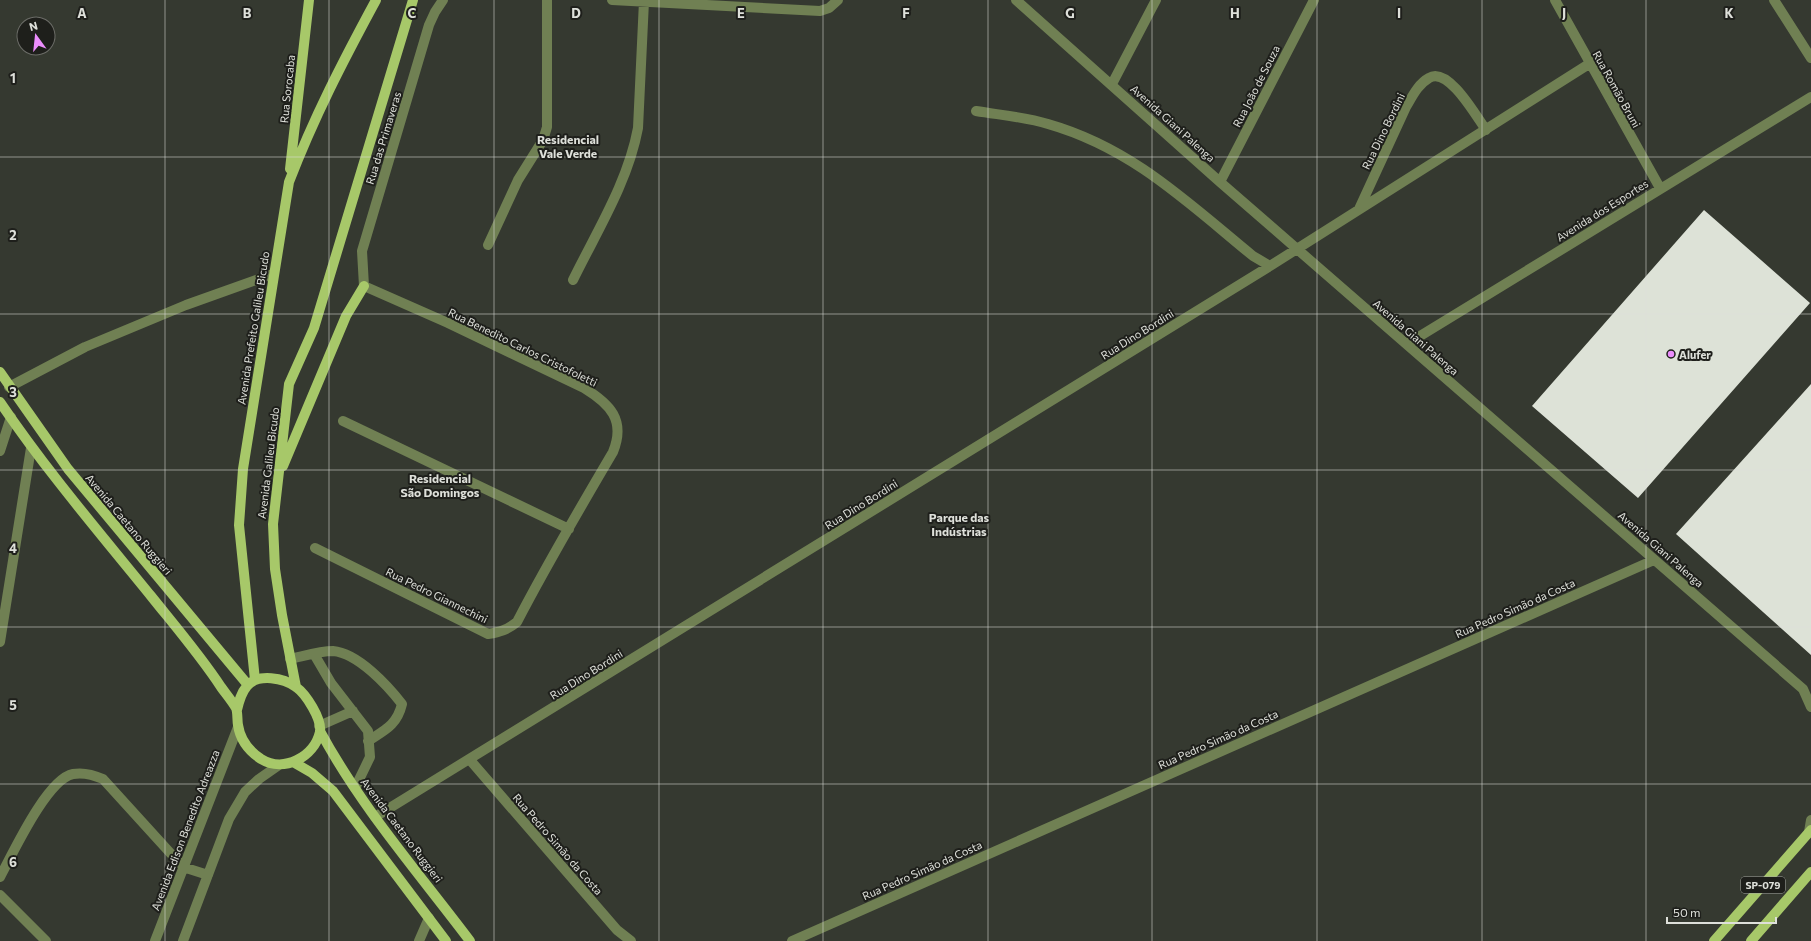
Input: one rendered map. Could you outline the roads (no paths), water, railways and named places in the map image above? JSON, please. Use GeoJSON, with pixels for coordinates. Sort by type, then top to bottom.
{"type":"FeatureCollection","features":[{"type":"Feature","properties":{"kind":"main road","name":"Rua Sorocaba"},"geometry":{"type":"LineString","coordinates":[[289,182],[309,0]]}},
{"type":"Feature","properties":{"kind":"main road","name":"Avenida Prefeito Galileu Bicudo"},"geometry":{"type":"LineString","coordinates":[[252,682],[239,525],[243,469],[273,274],[289,182],[306,137],[332,80],[376,0]]}},
{"type":"Feature","properties":{"kind":"main road","name":"Avenida Galileu Bicudo"},"geometry":{"type":"LineString","coordinates":[[296,687],[275,569],[273,524],[276,481],[289,384],[314,328],[413,0]]}},
{"type":"Feature","properties":{"kind":"main road"},"geometry":{"type":"LineString","coordinates":[[276,481],[346,316],[364,286]]}},
{"type":"Feature","properties":{"kind":"main road","name":"Avenida Caetano Ruggieri"},"geometry":{"type":"LineString","coordinates":[[0,372],[68,470],[252,682]]}},
{"type":"Feature","properties":{"kind":"main road"},"geometry":{"type":"LineString","coordinates":[[0,402],[31,448],[206,664],[237,710]]}},
{"type":"Feature","properties":{"kind":"main road"},"geometry":{"type":"LineString","coordinates":[[268,678],[283,681],[296,687],[312,705],[320,728],[314,746],[306,755],[293,762],[279,765],[263,760],[251,752],[243,741],[238,727],[237,710],[241,696],[252,682],[268,678]]}},
{"type":"Feature","properties":{"kind":"main road","name":"Avenida Caetano Ruggieri"},"geometry":{"type":"LineString","coordinates":[[320,728],[355,788],[375,817],[470,941]]}},
{"type":"Feature","properties":{"kind":"main road"},"geometry":{"type":"LineString","coordinates":[[293,762],[312,773],[333,791],[446,941]]}},
{"type":"Feature","properties":{"kind":"main road","name":"SP-079"},"geometry":{"type":"LineString","coordinates":[[1714,941],[1810,831]]}},
{"type":"Feature","properties":{"kind":"main road","name":"SP-079"},"geometry":{"type":"LineString","coordinates":[[1751,941],[1811,872]]}},
{"type":"Feature","properties":{"kind":"street","name":"Rua das Primaveras"},"geometry":{"type":"LineString","coordinates":[[364,286],[362,251],[429,25],[443,0]]}},
{"type":"Feature","properties":{"kind":"street"},"geometry":{"type":"LineString","coordinates":[[488,246],[518,180],[543,140],[546,127],[547,0]]}},
{"type":"Feature","properties":{"kind":"street"},"geometry":{"type":"LineString","coordinates":[[612,0],[713,3],[820,11],[828,8],[838,0]]}},
{"type":"Feature","properties":{"kind":"street"},"geometry":{"type":"LineString","coordinates":[[795,10],[800,0]]}},
{"type":"Feature","properties":{"kind":"street","name":"Avenida Giani Palenga"},"geometry":{"type":"LineString","coordinates":[[1016,0],[1112,84],[1220,182],[1654,560],[1807,690]]}},
{"type":"Feature","properties":{"kind":"street"},"geometry":{"type":"LineString","coordinates":[[1112,84],[1156,0]]}},
{"type":"Feature","properties":{"kind":"street","name":"Rua João de Souza"},"geometry":{"type":"LineString","coordinates":[[1220,182],[1314,0]]}},
{"type":"Feature","properties":{"kind":"street","name":"Rua Romão Bruni"},"geometry":{"type":"LineString","coordinates":[[1555,0],[1589,64],[1660,188]]}},
{"type":"Feature","properties":{"kind":"street"},"geometry":{"type":"LineString","coordinates":[[1774,0],[1811,58]]}},
{"type":"Feature","properties":{"kind":"street"},"geometry":{"type":"LineString","coordinates":[[573,280],[625,173],[634,148],[638,128],[644,1]]}},
{"type":"Feature","properties":{"kind":"street","name":"Rua Dino Bordini"},"geometry":{"type":"LineString","coordinates":[[375,817],[470,760],[1270,266],[1589,64]]}},
{"type":"Feature","properties":{"kind":"street","name":"Rua Dino Bordini"},"geometry":{"type":"LineString","coordinates":[[1359,209],[1406,107],[1416,92],[1430,78],[1436,75],[1444,78],[1453,85],[1486,130]]}},
{"type":"Feature","properties":{"kind":"street","name":"Avenida dos Esportes"},"geometry":{"type":"LineString","coordinates":[[1407,344],[1811,97]]}},
{"type":"Feature","properties":{"kind":"street"},"geometry":{"type":"LineString","coordinates":[[976,111],[1048,123],[1089,138],[1122,154],[1156,176],[1253,256],[1270,266]]}},
{"type":"Feature","properties":{"kind":"street"},"geometry":{"type":"LineString","coordinates":[[9,386],[85,347],[186,305],[273,274]]}},
{"type":"Feature","properties":{"kind":"street","name":"Rua Benedito Carlos Cristofoletti"},"geometry":{"type":"LineString","coordinates":[[364,286],[448,323],[584,388],[599,397],[611,409],[617,424],[618,439],[613,452],[569,529]]}},
{"type":"Feature","properties":{"kind":"street"},"geometry":{"type":"LineString","coordinates":[[0,451],[10,417]]}},
{"type":"Feature","properties":{"kind":"street"},"geometry":{"type":"LineString","coordinates":[[343,421],[569,529]]}},
{"type":"Feature","properties":{"kind":"street"},"geometry":{"type":"LineString","coordinates":[[0,642],[3,600],[31,448]]}},
{"type":"Feature","properties":{"kind":"street","name":"Rua Pedro Giannechini"},"geometry":{"type":"LineString","coordinates":[[316,548],[488,634],[500,632],[510,628],[517,622],[554,552],[569,529]]}},
{"type":"Feature","properties":{"kind":"street","name":"Rua Pedro Simão da Costa"},"geometry":{"type":"LineString","coordinates":[[792,941],[1654,560]]}},
{"type":"Feature","properties":{"kind":"street"},"geometry":{"type":"LineString","coordinates":[[290,659],[333,651],[352,656],[389,687],[402,704],[399,716],[389,727],[368,741]]}},
{"type":"Feature","properties":{"kind":"street"},"geometry":{"type":"LineString","coordinates":[[314,654],[331,683],[368,731],[370,757],[355,788]]}},
{"type":"Feature","properties":{"kind":"street"},"geometry":{"type":"LineString","coordinates":[[1807,690],[1811,707]]}},
{"type":"Feature","properties":{"kind":"street"},"geometry":{"type":"LineString","coordinates":[[320,728],[353,711]]}},
{"type":"Feature","properties":{"kind":"street","name":"Avenida Edison Benedito Adreazza"},"geometry":{"type":"LineString","coordinates":[[155,941],[238,727]]}},
{"type":"Feature","properties":{"kind":"street","name":"Rua Pedro Simão da Costa"},"geometry":{"type":"LineString","coordinates":[[470,760],[617,930],[631,941]]}},
{"type":"Feature","properties":{"kind":"street"},"geometry":{"type":"LineString","coordinates":[[183,941],[229,819],[246,792],[259,779],[279,765]]}},
{"type":"Feature","properties":{"kind":"street"},"geometry":{"type":"LineString","coordinates":[[0,877],[48,792],[61,779],[73,774],[88,774],[103,779],[183,867],[208,875]]}},
{"type":"Feature","properties":{"kind":"street"},"geometry":{"type":"LineString","coordinates":[[1810,831],[1811,820]]}},
{"type":"Feature","properties":{"kind":"street"},"geometry":{"type":"LineString","coordinates":[[0,895],[46,941]]}},
{"type":"Feature","properties":{"kind":"street"},"geometry":{"type":"LineString","coordinates":[[420,941],[429,918]]}},
{"type":"Feature","properties":{"kind":"place","name":"Alufer"},"geometry":{"type":"Point","coordinates":[1671,354]}},
{"type":"Feature","properties":{"kind":"district","name":"Residencial Vale Verde"},"geometry":{"type":"Point","coordinates":[568,146]}},
{"type":"Feature","properties":{"kind":"district","name":"Residencial São Domingos"},"geometry":{"type":"Point","coordinates":[440,485]}},
{"type":"Feature","properties":{"kind":"district","name":"Parque das Indústrias"},"geometry":{"type":"Point","coordinates":[959,524]}}]}
